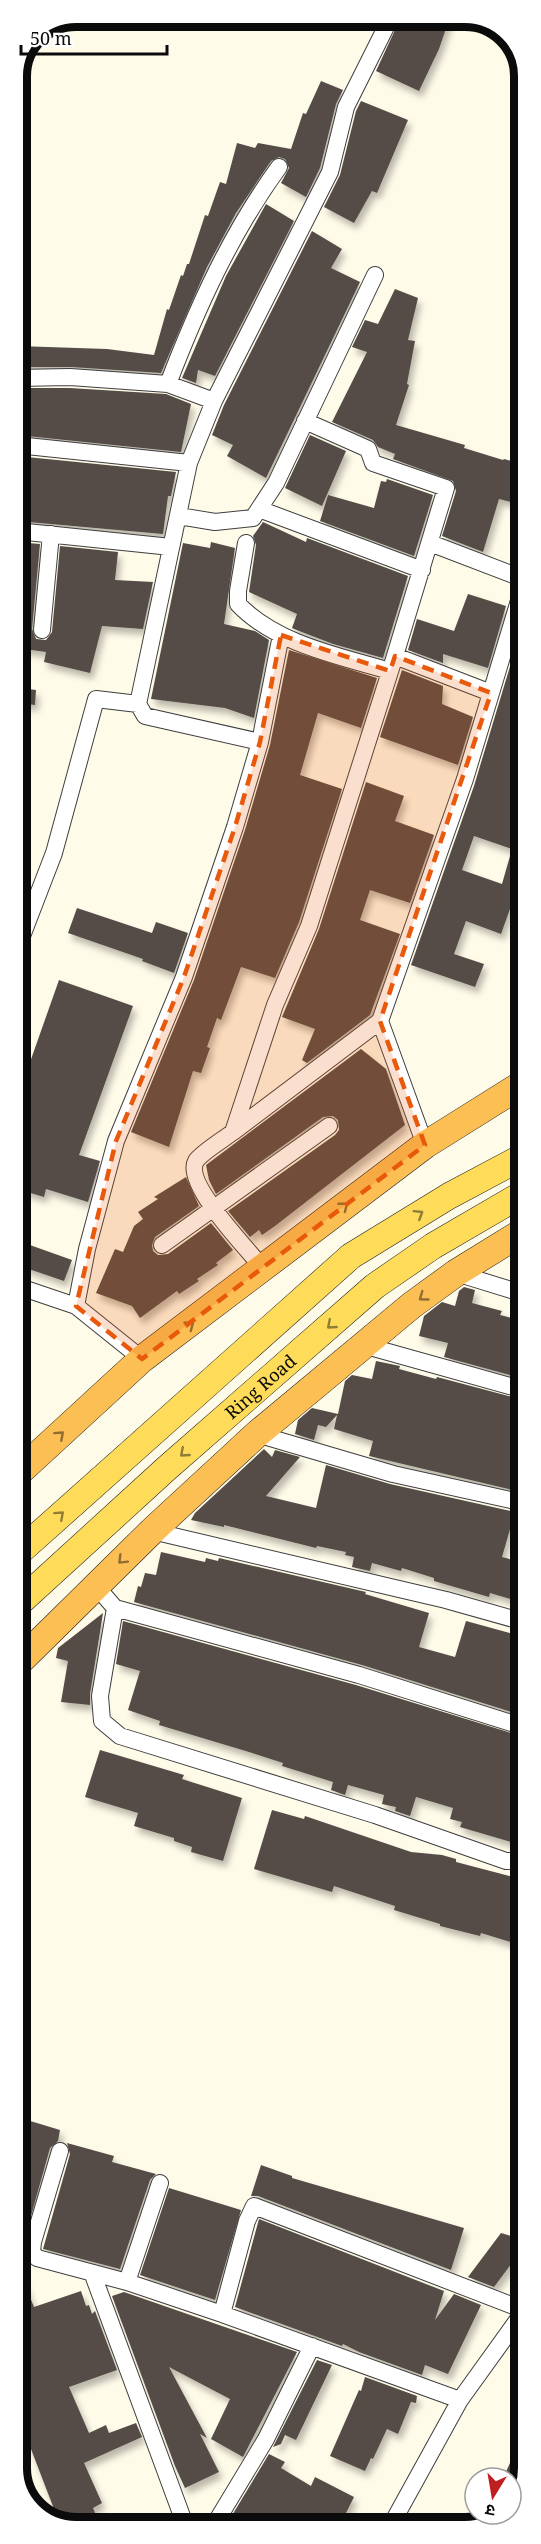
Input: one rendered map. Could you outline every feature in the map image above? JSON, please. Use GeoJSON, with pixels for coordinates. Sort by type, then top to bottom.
{"type":"FeatureCollection","features":[{"type":"Feature","properties":{"kind":"highway"},"geometry":{"type":"LineString","coordinates":[[27,1465],[142,1359],[425,1145],[514,1089]]}},
{"type":"Feature","properties":{"kind":"highway"},"geometry":{"type":"LineString","coordinates":[[27,1653],[152,1531],[256,1434],[363,1345],[456,1273],[514,1237]]}},
{"type":"Feature","properties":{"kind":"main road","name":"Ring Road"},"geometry":{"type":"LineString","coordinates":[[27,1545],[351,1256],[449,1196],[514,1161]]}},
{"type":"Feature","properties":{"kind":"main road","name":"Ring Road"},"geometry":{"type":"LineString","coordinates":[[27,1596],[167,1468],[375,1286],[433,1246],[514,1199]]}},
{"type":"Feature","properties":{"kind":"street"},"geometry":{"type":"LineString","coordinates":[[260,742],[145,717],[138,704],[189,463],[214,401],[330,172],[346,107],[386,27]]}},
{"type":"Feature","properties":{"kind":"street"},"geometry":{"type":"LineString","coordinates":[[168,384],[190,326],[244,217],[279,166]]}},
{"type":"Feature","properties":{"kind":"street"},"geometry":{"type":"LineString","coordinates":[[179,516],[215,522],[253,518],[276,483],[375,275]]}},
{"type":"Feature","properties":{"kind":"street"},"geometry":{"type":"LineString","coordinates":[[27,378],[70,377],[168,384],[214,401]]}},
{"type":"Feature","properties":{"kind":"street"},"geometry":{"type":"LineString","coordinates":[[233,1132],[275,1005],[309,926],[393,664],[446,488],[373,463],[368,449],[305,421]]}},
{"type":"Feature","properties":{"kind":"street"},"geometry":{"type":"LineString","coordinates":[[27,446],[189,463]]}},
{"type":"Feature","properties":{"kind":"street"},"geometry":{"type":"LineString","coordinates":[[259,509],[422,570]]}},
{"type":"Feature","properties":{"kind":"street"},"geometry":{"type":"LineString","coordinates":[[27,532],[171,547]]}},
{"type":"Feature","properties":{"kind":"street"},"geometry":{"type":"LineString","coordinates":[[42,630],[51,534]]}},
{"type":"Feature","properties":{"kind":"street"},"geometry":{"type":"LineString","coordinates":[[246,543],[238,604],[281,634],[491,693]]}},
{"type":"Feature","properties":{"kind":"street"},"geometry":{"type":"LineString","coordinates":[[430,543],[514,575]]}},
{"type":"Feature","properties":{"kind":"street"},"geometry":{"type":"LineString","coordinates":[[263,1268],[198,1186],[193,1173],[196,1160],[380,1021],[465,779],[514,617]]}},
{"type":"Feature","properties":{"kind":"street"},"geometry":{"type":"LineString","coordinates":[[76,1306],[87,1249],[116,1141],[184,977],[236,827],[260,742],[281,634]]}},
{"type":"Feature","properties":{"kind":"street"},"geometry":{"type":"LineString","coordinates":[[27,924],[54,853],[96,699],[138,704]]}},
{"type":"Feature","properties":{"kind":"street"},"geometry":{"type":"LineString","coordinates":[[380,1021],[425,1145]]}},
{"type":"Feature","properties":{"kind":"street"},"geometry":{"type":"LineString","coordinates":[[162,1245],[329,1126]]}},
{"type":"Feature","properties":{"kind":"street"},"geometry":{"type":"LineString","coordinates":[[456,1273],[514,1291]]}},
{"type":"Feature","properties":{"kind":"street"},"geometry":{"type":"LineString","coordinates":[[27,1289],[76,1306],[142,1359]]}},
{"type":"Feature","properties":{"kind":"street"},"geometry":{"type":"LineString","coordinates":[[363,1345],[514,1387]]}},
{"type":"Feature","properties":{"kind":"street"},"geometry":{"type":"LineString","coordinates":[[256,1434],[393,1474],[514,1501]]}},
{"type":"Feature","properties":{"kind":"street"},"geometry":{"type":"LineString","coordinates":[[152,1531],[446,1600],[514,1619]]}},
{"type":"Feature","properties":{"kind":"street"},"geometry":{"type":"LineString","coordinates":[[96,1586],[116,1608],[359,1675],[514,1723]]}},
{"type":"Feature","properties":{"kind":"street"},"geometry":{"type":"LineString","coordinates":[[116,1608],[100,1696],[102,1721],[120,1736],[375,1815],[506,1862],[514,1861]]}},
{"type":"Feature","properties":{"kind":"street"},"geometry":{"type":"LineString","coordinates":[[60,2151],[32,2253],[37,2258],[93,2275],[127,2282],[460,2400]]}},
{"type":"Feature","properties":{"kind":"street"},"geometry":{"type":"LineString","coordinates":[[127,2282],[160,2183]]}},
{"type":"Feature","properties":{"kind":"street"},"geometry":{"type":"LineString","coordinates":[[222,2314],[247,2221],[254,2206],[514,2307]]}},
{"type":"Feature","properties":{"kind":"street"},"geometry":{"type":"LineString","coordinates":[[93,2275],[182,2517]]}},
{"type":"Feature","properties":{"kind":"street"},"geometry":{"type":"LineString","coordinates":[[396,2517],[460,2400],[514,2325]]}},
{"type":"Feature","properties":{"kind":"street"},"geometry":{"type":"LineString","coordinates":[[219,2517],[266,2439],[312,2346]]}},
{"type":"Feature","properties":{"kind":"highlighted area"},"geometry":{"type":"Polygon","coordinates":[[[281,635],[390,671],[395,656],[491,693],[380,1021],[425,1145],[142,1359],[76,1306],[116,1141],[184,977],[235,827],[260,742],[281,635]]]}},
{"type":"Feature","properties":{"kind":"building"},"geometry":{"type":"Polygon","coordinates":[[[396,27],[447,27],[419,91],[376,71],[396,27]]]}},
{"type":"Feature","properties":{"kind":"building"},"geometry":{"type":"Polygon","coordinates":[[[321,81],[343,90],[336,104],[320,168],[306,197],[281,183],[289,168],[285,159],[279,157],[271,161],[236,213],[207,267],[161,373],[71,367],[27,367],[27,346],[107,349],[154,355],[167,309],[169,310],[181,275],[183,276],[189,264],[205,215],[208,216],[220,182],[226,184],[237,143],[255,148],[258,143],[291,149],[303,113],[306,114],[321,81]]]}},
{"type":"Feature","properties":{"kind":"building"},"geometry":{"type":"Polygon","coordinates":[[[361,101],[408,120],[377,193],[372,191],[354,223],[324,207],[340,175],[356,111],[361,101]]]}},
{"type":"Feature","properties":{"kind":"building"},"geometry":{"type":"Polygon","coordinates":[[[266,204],[294,221],[215,376],[198,370],[196,383],[182,378],[226,276],[266,204]]]}},
{"type":"Feature","properties":{"kind":"building"},"geometry":{"type":"Polygon","coordinates":[[[312,231],[342,249],[331,268],[360,282],[266,478],[227,456],[233,445],[212,435],[224,405],[312,231]]]}},
{"type":"Feature","properties":{"kind":"building"},"geometry":{"type":"Polygon","coordinates":[[[395,289],[418,298],[408,340],[415,341],[407,384],[409,385],[396,425],[514,462],[514,492],[511,502],[499,499],[483,552],[442,536],[456,491],[453,481],[393,459],[395,454],[378,447],[373,440],[332,422],[367,352],[352,347],[365,320],[378,324],[395,289]]]}},
{"type":"Feature","properties":{"kind":"building"},"geometry":{"type":"Polygon","coordinates":[[[27,388],[70,388],[166,394],[191,404],[181,452],[27,436],[27,388]]]}},
{"type":"Feature","properties":{"kind":"building"},"geometry":{"type":"Polygon","coordinates":[[[310,435],[346,451],[322,506],[285,488],[310,435]]]}},
{"type":"Feature","properties":{"kind":"building"},"geometry":{"type":"Polygon","coordinates":[[[27,457],[176,472],[171,496],[168,496],[163,534],[27,522],[27,457]]]}},
{"type":"Feature","properties":{"kind":"building"},"geometry":{"type":"Polygon","coordinates":[[[387,479],[433,495],[414,556],[320,521],[328,495],[374,508],[381,481],[386,482],[387,479]]]}},
{"type":"Feature","properties":{"kind":"building"},"geometry":{"type":"Polygon","coordinates":[[[263,522],[306,542],[307,538],[408,576],[383,658],[333,644],[294,629],[292,628],[297,614],[249,592],[256,545],[253,536],[263,522]]]}},
{"type":"Feature","properties":{"kind":"building"},"geometry":{"type":"Polygon","coordinates":[[[211,542],[235,548],[224,624],[255,631],[269,640],[254,718],[225,708],[151,699],[183,543],[210,548],[211,542]]]}},
{"type":"Feature","properties":{"kind":"building"},"geometry":{"type":"Polygon","coordinates":[[[27,543],[40,544],[32,629],[36,639],[46,640],[52,632],[60,546],[118,552],[115,580],[153,582],[143,629],[102,626],[90,673],[44,662],[46,652],[27,649],[27,543]]]}},
{"type":"Feature","properties":{"kind":"building"},"geometry":{"type":"Polygon","coordinates":[[[468,594],[506,606],[488,668],[443,654],[443,663],[408,650],[417,619],[454,631],[468,594]]]}},
{"type":"Feature","properties":{"kind":"building"},"geometry":{"type":"Polygon","coordinates":[[[289,650],[377,678],[361,728],[318,713],[300,775],[342,789],[299,922],[275,978],[241,967],[221,1020],[217,1018],[201,1073],[193,1071],[169,1147],[131,1132],[194,980],[245,830],[270,745],[289,650]]]}},
{"type":"Feature","properties":{"kind":"building"},"geometry":{"type":"Polygon","coordinates":[[[514,653],[514,910],[510,909],[501,934],[466,921],[454,954],[484,964],[475,987],[411,965],[474,786],[514,653]],[[474,836],[462,870],[502,884],[512,849],[474,836]]]}},
{"type":"Feature","properties":{"kind":"building"},"geometry":{"type":"Polygon","coordinates":[[[402,670],[443,686],[442,704],[473,717],[458,765],[380,737],[402,670]]]}},
{"type":"Feature","properties":{"kind":"building"},"geometry":{"type":"Polygon","coordinates":[[[27,689],[36,690],[35,705],[27,704],[27,689]]]}},
{"type":"Feature","properties":{"kind":"building"},"geometry":{"type":"Polygon","coordinates":[[[366,782],[404,796],[395,821],[434,835],[410,903],[370,890],[360,920],[400,934],[370,1015],[307,1063],[302,1060],[315,1029],[282,1017],[319,929],[366,782]]]}},
{"type":"Feature","properties":{"kind":"building"},"geometry":{"type":"Polygon","coordinates":[[[77,908],[152,933],[156,922],[188,933],[174,973],[142,961],[143,959],[68,933],[77,908]]]}},
{"type":"Feature","properties":{"kind":"building"},"geometry":{"type":"Polygon","coordinates":[[[59,980],[133,1006],[79,1155],[100,1161],[88,1202],[46,1189],[44,1197],[27,1192],[27,1071],[59,980]]]}},
{"type":"Feature","properties":{"kind":"building"},"geometry":{"type":"Polygon","coordinates":[[[361,1049],[386,1069],[405,1125],[275,1226],[262,1235],[259,1230],[250,1237],[228,1211],[335,1135],[339,1130],[338,1120],[333,1116],[323,1117],[216,1194],[209,1180],[206,1165],[361,1049]]]}},
{"type":"Feature","properties":{"kind":"building"},"geometry":{"type":"Polygon","coordinates":[[[186,1177],[199,1206],[155,1237],[152,1245],[153,1251],[158,1255],[168,1254],[211,1223],[233,1250],[216,1263],[218,1265],[197,1279],[199,1281],[179,1294],[177,1291],[140,1318],[132,1306],[96,1293],[115,1249],[123,1252],[134,1226],[143,1219],[138,1212],[158,1199],[154,1197],[186,1177]]]}},
{"type":"Feature","properties":{"kind":"building"},"geometry":{"type":"Polygon","coordinates":[[[27,1244],[72,1260],[64,1281],[27,1268],[27,1244]]]}},
{"type":"Feature","properties":{"kind":"building"},"geometry":{"type":"Polygon","coordinates":[[[464,1287],[475,1290],[472,1303],[502,1311],[500,1315],[514,1318],[514,1376],[444,1357],[448,1343],[419,1336],[424,1316],[442,1302],[455,1306],[459,1291],[464,1287]]]}},
{"type":"Feature","properties":{"kind":"building"},"geometry":{"type":"Polygon","coordinates":[[[376,1361],[400,1366],[399,1369],[436,1379],[437,1377],[514,1397],[514,1490],[369,1456],[373,1441],[334,1429],[337,1415],[326,1427],[318,1425],[314,1440],[295,1434],[298,1420],[312,1408],[338,1414],[345,1381],[352,1375],[372,1379],[376,1361]]]}},
{"type":"Feature","properties":{"kind":"building"},"geometry":{"type":"Polygon","coordinates":[[[264,1449],[272,1457],[275,1450],[300,1457],[266,1496],[316,1508],[326,1465],[390,1484],[514,1512],[502,1557],[514,1560],[514,1600],[490,1593],[489,1597],[434,1581],[434,1578],[402,1568],[401,1571],[372,1563],[370,1571],[352,1567],[354,1557],[345,1555],[346,1552],[317,1546],[316,1548],[224,1525],[224,1527],[191,1520],[195,1513],[264,1449]]]}},
{"type":"Feature","properties":{"kind":"building"},"geometry":{"type":"Polygon","coordinates":[[[161,1552],[205,1562],[206,1558],[218,1561],[219,1558],[366,1592],[365,1594],[429,1613],[419,1647],[455,1657],[466,1621],[514,1634],[514,1713],[362,1665],[134,1602],[138,1586],[141,1587],[145,1573],[156,1575],[161,1552]]]}},
{"type":"Feature","properties":{"kind":"building"},"geometry":{"type":"Polygon","coordinates":[[[103,1613],[90,1705],[61,1702],[68,1661],[56,1658],[58,1648],[103,1613]]]}},
{"type":"Feature","properties":{"kind":"building"},"geometry":{"type":"Polygon","coordinates":[[[123,1621],[356,1685],[514,1734],[514,1843],[460,1827],[462,1822],[450,1819],[453,1808],[416,1797],[410,1816],[395,1811],[396,1807],[382,1804],[384,1795],[348,1785],[345,1795],[331,1790],[333,1782],[282,1766],[283,1763],[159,1725],[160,1721],[128,1710],[140,1671],[116,1664],[123,1621]]]}},
{"type":"Feature","properties":{"kind":"building"},"geometry":{"type":"Polygon","coordinates":[[[100,1750],[184,1775],[182,1779],[242,1798],[223,1861],[191,1852],[192,1847],[174,1841],[174,1838],[134,1826],[138,1813],[85,1797],[100,1750]]]}},
{"type":"Feature","properties":{"kind":"building"},"geometry":{"type":"Polygon","coordinates":[[[272,1810],[304,1819],[305,1816],[411,1852],[442,1855],[456,1859],[456,1862],[514,1877],[514,1943],[481,1933],[480,1936],[440,1926],[440,1924],[394,1910],[395,1906],[334,1886],[332,1892],[254,1869],[272,1810]]]}},
{"type":"Feature","properties":{"kind":"building"},"geometry":{"type":"Polygon","coordinates":[[[27,2120],[60,2130],[58,2141],[50,2148],[27,2230],[27,2120]]]}},
{"type":"Feature","properties":{"kind":"building"},"geometry":{"type":"Polygon","coordinates":[[[67,2143],[114,2156],[112,2162],[156,2174],[150,2180],[120,2269],[43,2249],[70,2154],[67,2143]]]}},
{"type":"Feature","properties":{"kind":"building"},"geometry":{"type":"Polygon","coordinates":[[[261,2165],[292,2176],[292,2178],[464,2228],[451,2270],[258,2196],[251,2196],[261,2165]]]}},
{"type":"Feature","properties":{"kind":"building"},"geometry":{"type":"Polygon","coordinates":[[[169,2188],[241,2210],[215,2300],[140,2275],[169,2188]]]}},
{"type":"Feature","properties":{"kind":"building"},"geometry":{"type":"Polygon","coordinates":[[[259,2219],[444,2291],[435,2320],[454,2294],[481,2305],[448,2374],[425,2365],[422,2375],[343,2344],[342,2346],[235,2307],[259,2219]]]}},
{"type":"Feature","properties":{"kind":"building"},"geometry":{"type":"Polygon","coordinates":[[[501,2233],[514,2237],[514,2260],[494,2287],[468,2277],[501,2233]]]}},
{"type":"Feature","properties":{"kind":"building"},"geometry":{"type":"Polygon","coordinates":[[[27,2290],[34,2307],[81,2291],[86,2306],[89,2305],[92,2314],[95,2311],[117,2370],[69,2387],[89,2433],[106,2425],[109,2433],[136,2423],[142,2437],[84,2463],[102,2503],[93,2508],[97,2517],[73,2517],[55,2512],[27,2439],[27,2290]]]}},
{"type":"Feature","properties":{"kind":"building"},"geometry":{"type":"Polygon","coordinates":[[[124,2292],[297,2352],[243,2457],[211,2439],[230,2399],[169,2367],[207,2438],[200,2434],[219,2472],[185,2488],[112,2296],[124,2292]]]}},
{"type":"Feature","properties":{"kind":"building"},"geometry":{"type":"Polygon","coordinates":[[[317,2360],[332,2365],[296,2440],[285,2435],[281,2444],[273,2447],[317,2360]]]}},
{"type":"Feature","properties":{"kind":"building"},"geometry":{"type":"Polygon","coordinates":[[[365,2377],[417,2396],[416,2403],[411,2402],[398,2434],[387,2429],[365,2471],[330,2456],[359,2390],[361,2391],[365,2377]]]}},
{"type":"Feature","properties":{"kind":"building"},"geometry":{"type":"Polygon","coordinates":[[[269,2454],[285,2462],[281,2468],[311,2486],[315,2477],[354,2497],[344,2517],[231,2517],[269,2454]]]}},
{"type":"Feature","properties":{"kind":"building"},"geometry":{"type":"Polygon","coordinates":[[[514,2454],[514,2466],[509,2466],[514,2454]]]}}]}
